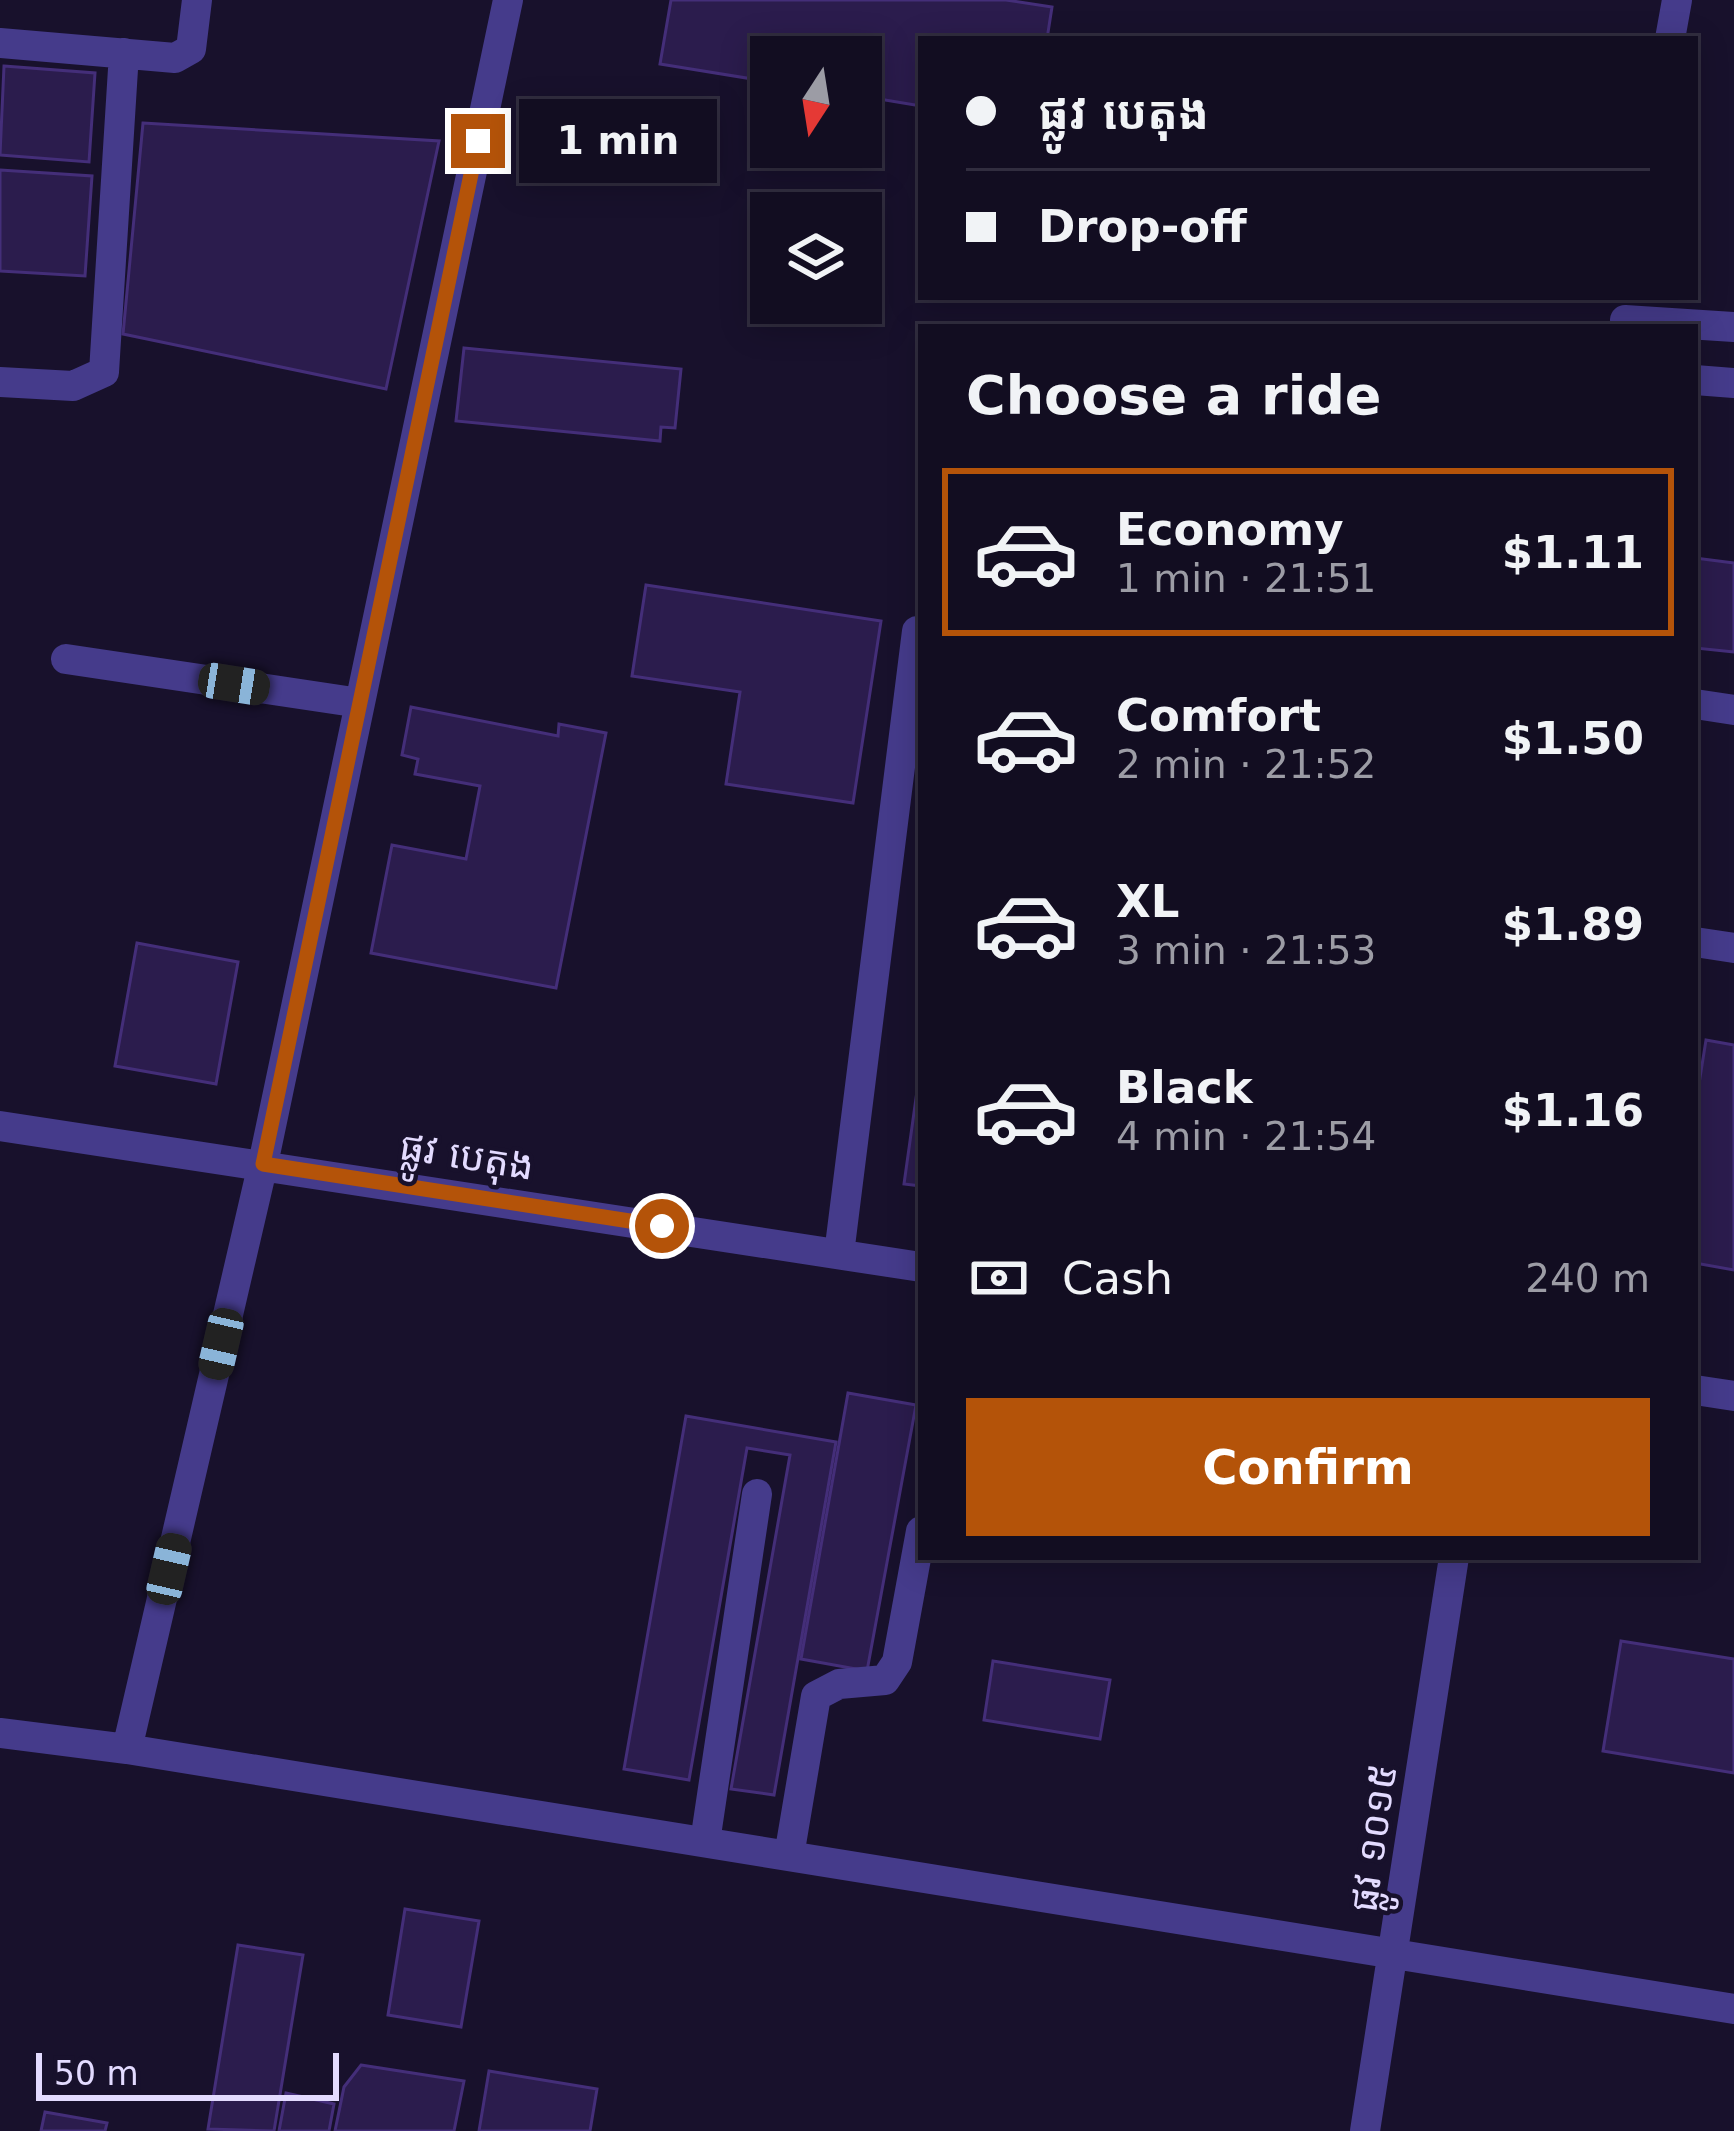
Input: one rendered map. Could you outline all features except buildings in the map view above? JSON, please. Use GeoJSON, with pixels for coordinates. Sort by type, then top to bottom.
{"type":"FeatureCollection","features":[{"type":"Feature","properties":{"kind":"street"},"geometry":{"type":"LineString","coordinates":[[0,43],[175,58],[190,49],[197,0]]}},
{"type":"Feature","properties":{"kind":"street"},"geometry":{"type":"LineString","coordinates":[[127,1749],[263,1164],[508,0]]}},
{"type":"Feature","properties":{"kind":"street"},"geometry":{"type":"LineString","coordinates":[[1671,36],[1677,0]]}},
{"type":"Feature","properties":{"kind":"street"},"geometry":{"type":"LineString","coordinates":[[0,382],[74,386],[104,372],[124,53]]}},
{"type":"Feature","properties":{"kind":"street"},"geometry":{"type":"LineString","coordinates":[[1626,315],[1734,327]]}},
{"type":"Feature","properties":{"kind":"street"},"geometry":{"type":"LineString","coordinates":[[1698,380],[1734,383]]}},
{"type":"Feature","properties":{"kind":"street"},"geometry":{"type":"LineString","coordinates":[[839,1254],[917,631]]}},
{"type":"Feature","properties":{"kind":"street"},"geometry":{"type":"LineString","coordinates":[[66,659],[360,703]]}},
{"type":"Feature","properties":{"kind":"street"},"geometry":{"type":"LineString","coordinates":[[1698,704],[1734,710]]}},
{"type":"Feature","properties":{"kind":"street"},"geometry":{"type":"LineString","coordinates":[[1698,942],[1734,948]]}},
{"type":"Feature","properties":{"kind":"street","name":"ផ្លូវ បេតុង"},"geometry":{"type":"LineString","coordinates":[[0,1126],[918,1267]]}},
{"type":"Feature","properties":{"kind":"street"},"geometry":{"type":"LineString","coordinates":[[1698,1390],[1734,1396]]}},
{"type":"Feature","properties":{"kind":"street"},"geometry":{"type":"LineString","coordinates":[[705,1842],[757,1494]]}},
{"type":"Feature","properties":{"kind":"street"},"geometry":{"type":"LineString","coordinates":[[789,1856],[816,1696],[839,1684],[885,1680],[897,1661],[918,1547]]}},
{"type":"Feature","properties":{"kind":"street","name":"ផ្លូវ ១០១៥"},"geometry":{"type":"LineString","coordinates":[[1366,2131],[1454,1560]]}},
{"type":"Feature","properties":{"kind":"street"},"geometry":{"type":"LineString","coordinates":[[0,1733],[127,1749],[1734,2008]]}},
{"type":"Feature","properties":{"kind":"route"},"geometry":{"type":"LineString","coordinates":[[478,141],[263,1164],[662,1226]]}}]}
